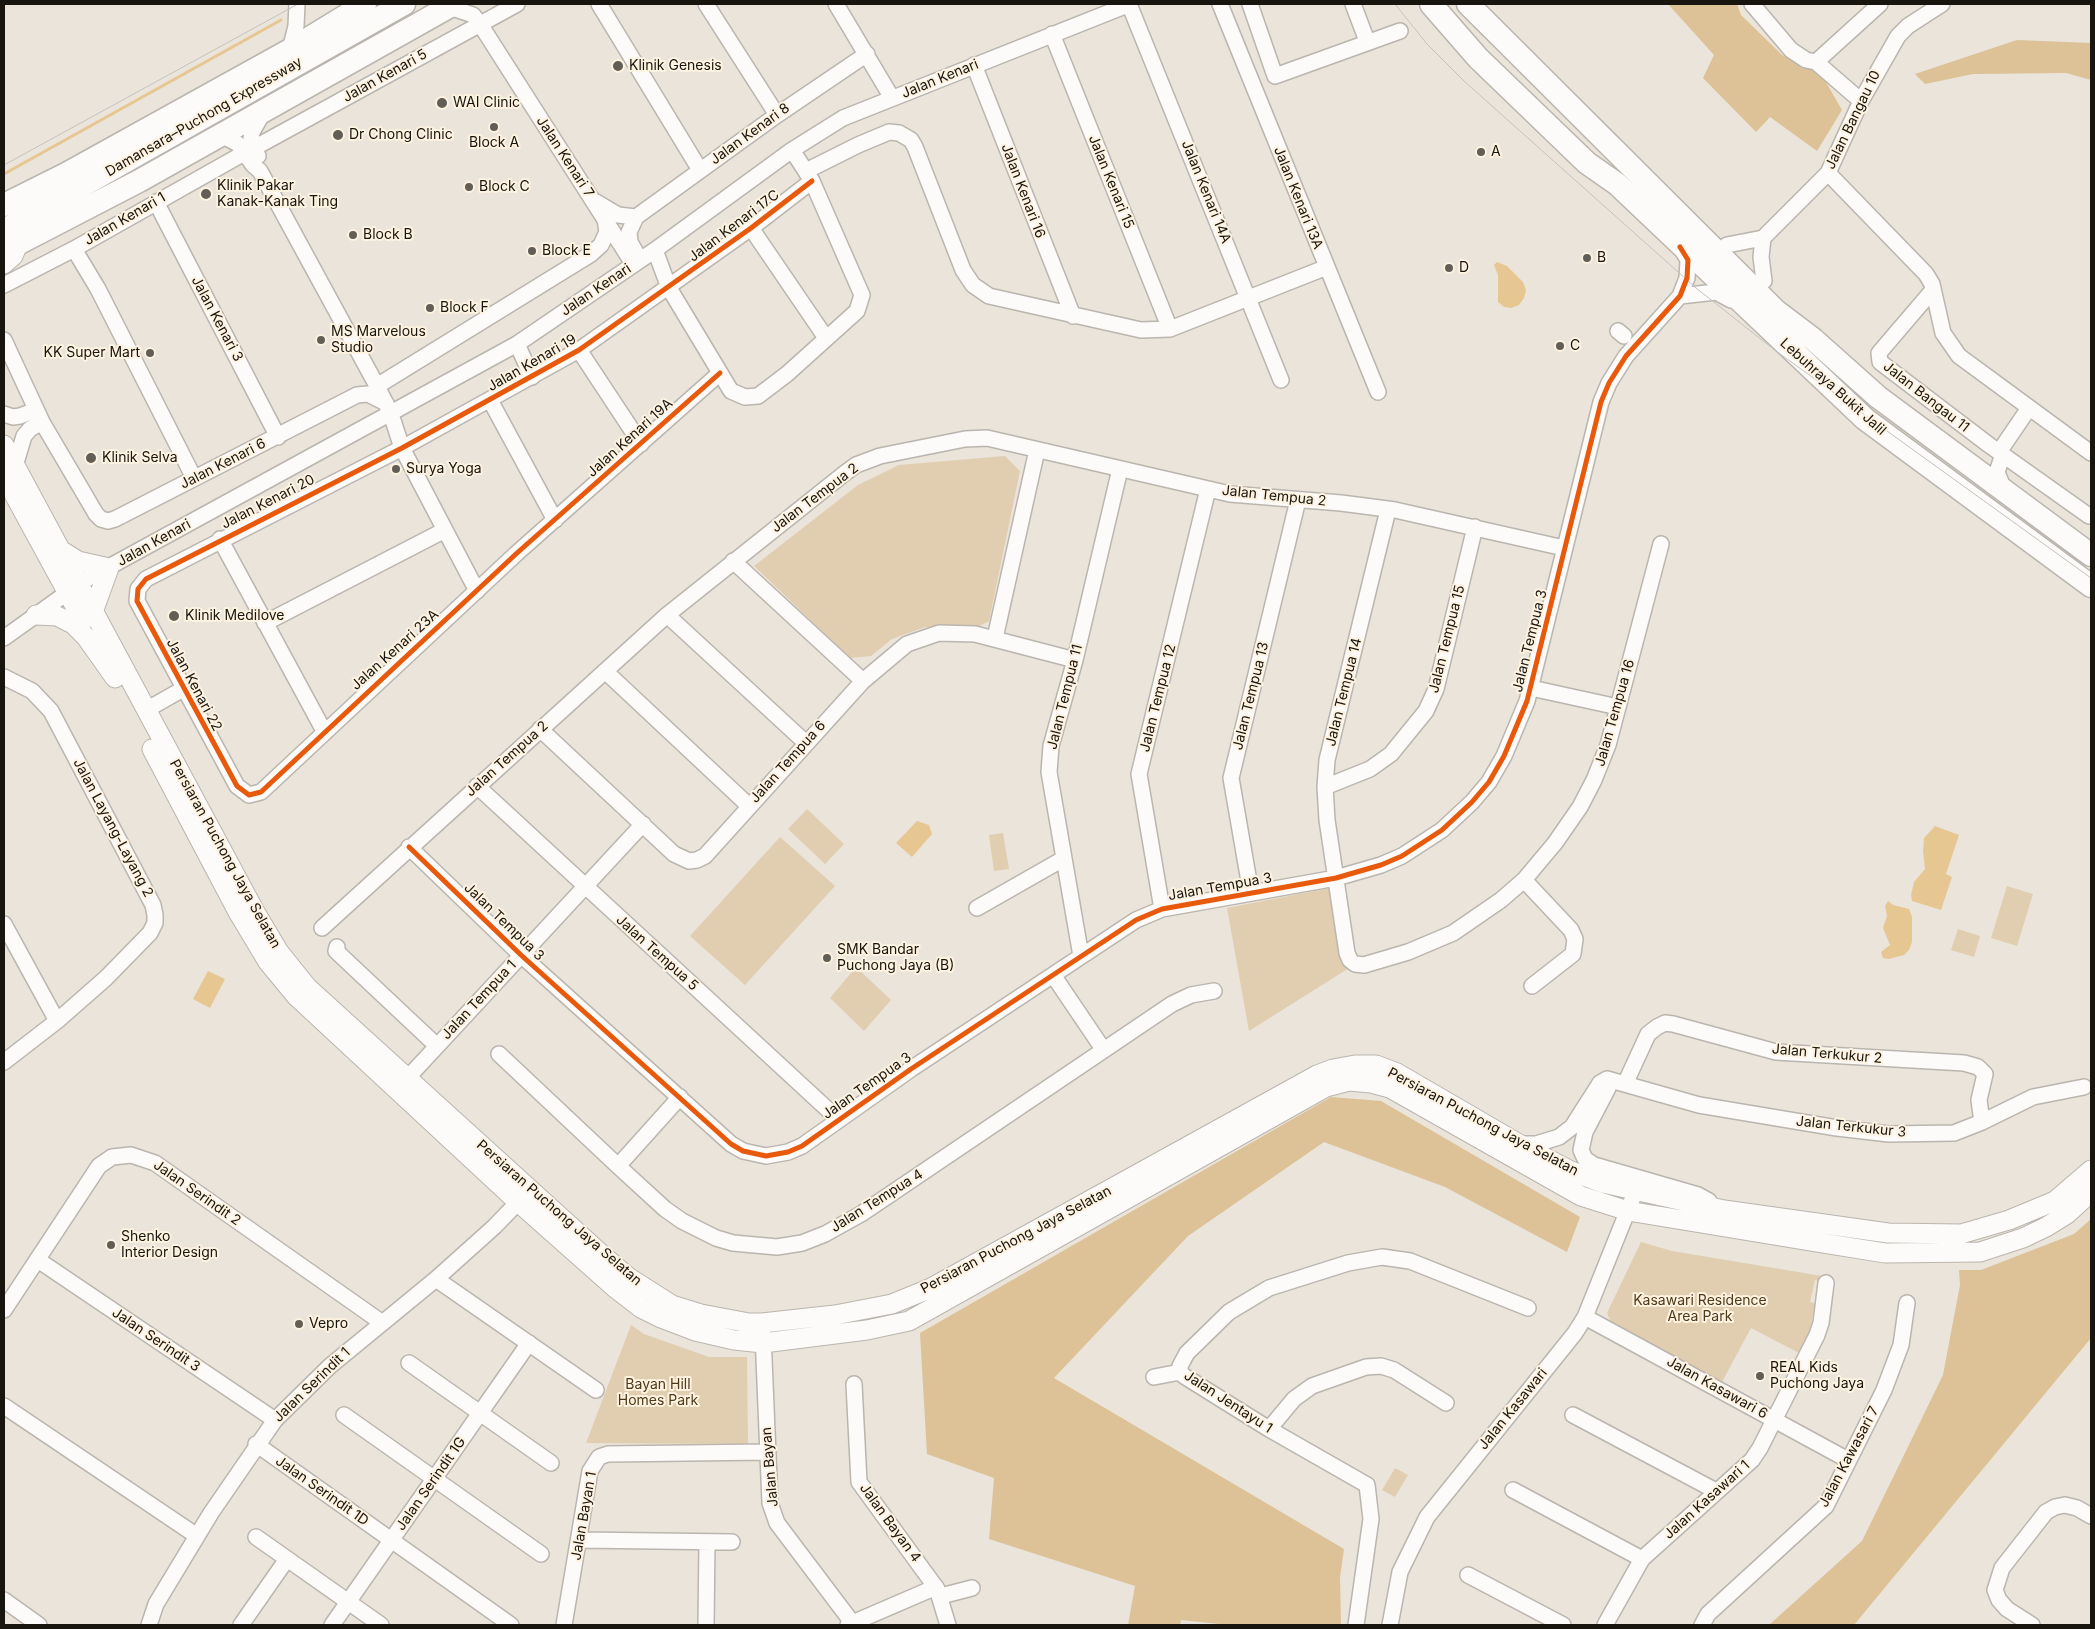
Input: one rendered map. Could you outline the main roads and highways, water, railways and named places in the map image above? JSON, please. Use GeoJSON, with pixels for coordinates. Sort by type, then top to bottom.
{"type":"FeatureCollection","features":[{"type":"Feature","properties":{"kind":"highway","name":"Damansara–Puchong Expressway"},"geometry":{"type":"LineString","coordinates":[[4,204],[66,174],[290,50],[365,4]]}},
{"type":"Feature","properties":{"kind":"highway","name":"Damansara–Puchong Expressway"},"geometry":{"type":"LineString","coordinates":[[8,242],[404,4]]}},
{"type":"Feature","properties":{"kind":"highway"},"geometry":{"type":"LineString","coordinates":[[1432,4],[1478,58],[1587,163],[1617,184]]}},
{"type":"Feature","properties":{"kind":"highway"},"geometry":{"type":"LineString","coordinates":[[1446,4],[1596,155],[1617,184]]}},
{"type":"Feature","properties":{"kind":"highway"},"geometry":{"type":"LineString","coordinates":[[1468,4],[1776,311],[1812,338]]}},
{"type":"Feature","properties":{"kind":"highway"},"geometry":{"type":"LineString","coordinates":[[1486,4],[1764,281],[1812,338]]}},
{"type":"Feature","properties":{"kind":"highway"},"geometry":{"type":"LineString","coordinates":[[8,242],[139,181],[265,108],[452,5]]}},
{"type":"Feature","properties":{"kind":"highway","name":"Lebuhraya Bukit Jalil"},"geometry":{"type":"LineString","coordinates":[[1617,184],[1680,247],[1865,419],[2091,586]]}},
{"type":"Feature","properties":{"kind":"highway","name":"Lebuhraya Bukit Jalil"},"geometry":{"type":"LineString","coordinates":[[1812,338],[1878,397],[2091,555]]}},
{"type":"Feature","properties":{"kind":"main road"},"geometry":{"type":"LineString","coordinates":[[4,264],[14,256],[8,242]]}},
{"type":"Feature","properties":{"kind":"main road","name":"Persiaran Puchong Jaya Selatan"},"geometry":{"type":"LineString","coordinates":[[4,445],[10,471],[73,589],[115,678],[238,912],[268,962],[296,996],[403,1083]]}},
{"type":"Feature","properties":{"kind":"main road","name":"Persiaran Puchong Jaya Selatan"},"geometry":{"type":"LineString","coordinates":[[10,471],[62,551],[73,589],[93,612],[279,952],[307,987],[403,1083],[524,1196],[615,1288],[641,1308],[695,1331],[734,1340],[763,1343],[867,1330],[909,1321],[1326,1087],[1349,1081],[1371,1083],[1390,1088],[1581,1196],[1628,1211],[1885,1252],[1980,1252],[2023,1238],[2046,1226],[2067,1214],[2091,1192]]}},
{"type":"Feature","properties":{"kind":"main road"},"geometry":{"type":"LineString","coordinates":[[62,551],[78,561],[109,568],[93,612]]}},
{"type":"Feature","properties":{"kind":"main road"},"geometry":{"type":"LineString","coordinates":[[36,616],[57,616],[74,624],[86,637],[115,678]]}},
{"type":"Feature","properties":{"kind":"main road","name":"Persiaran Puchong Jaya Selatan"},"geometry":{"type":"LineString","coordinates":[[524,1196],[648,1292],[672,1305],[701,1314],[749,1323],[778,1323],[892,1304],[931,1288],[1317,1075],[1333,1069],[1355,1065],[1376,1065],[1397,1073],[1519,1144],[1571,1171],[1603,1183],[1724,1210],[1888,1233],[1961,1234],[2008,1220],[2055,1201],[2091,1170]]}},
{"type":"Feature","properties":{"kind":"waterway"},"geometry":{"type":"LineString","coordinates":[[4,174],[281,20]]}},
{"type":"Feature","properties":{"kind":"tram line"},"geometry":{"type":"LineString","coordinates":[[4,165],[298,4]]}},
{"type":"Feature","properties":{"kind":"tram line"},"geometry":{"type":"LineString","coordinates":[[1395,4],[1427,44],[1464,81],[1696,288],[1776,351],[2091,578]]}},
{"type":"Feature","properties":{"kind":"place","name":"Klinik Genesis"},"geometry":{"type":"Point","coordinates":[618,66]}},
{"type":"Feature","properties":{"kind":"place","name":"WAI Clinic"},"geometry":{"type":"Point","coordinates":[442,103]}},
{"type":"Feature","properties":{"kind":"place","name":"Block A"},"geometry":{"type":"Point","coordinates":[494,127]}},
{"type":"Feature","properties":{"kind":"place","name":"Dr Chong Clinic"},"geometry":{"type":"Point","coordinates":[338,135]}},
{"type":"Feature","properties":{"kind":"place","name":"A"},"geometry":{"type":"Point","coordinates":[1481,152]}},
{"type":"Feature","properties":{"kind":"place","name":"Block C"},"geometry":{"type":"Point","coordinates":[469,187]}},
{"type":"Feature","properties":{"kind":"place","name":"Klinik Pakar Kanak-Kanak Ting"},"geometry":{"type":"Point","coordinates":[206,194]}},
{"type":"Feature","properties":{"kind":"place","name":"Block B"},"geometry":{"type":"Point","coordinates":[353,235]}},
{"type":"Feature","properties":{"kind":"place","name":"Block E"},"geometry":{"type":"Point","coordinates":[532,251]}},
{"type":"Feature","properties":{"kind":"place","name":"B"},"geometry":{"type":"Point","coordinates":[1587,258]}},
{"type":"Feature","properties":{"kind":"place","name":"D"},"geometry":{"type":"Point","coordinates":[1449,268]}},
{"type":"Feature","properties":{"kind":"place","name":"Block F"},"geometry":{"type":"Point","coordinates":[430,308]}},
{"type":"Feature","properties":{"kind":"place","name":"MS Marvelous Studio"},"geometry":{"type":"Point","coordinates":[321,340]}},
{"type":"Feature","properties":{"kind":"place","name":"C"},"geometry":{"type":"Point","coordinates":[1560,346]}},
{"type":"Feature","properties":{"kind":"place","name":"KK Super Mart"},"geometry":{"type":"Point","coordinates":[150,353]}},
{"type":"Feature","properties":{"kind":"place","name":"Klinik Selva"},"geometry":{"type":"Point","coordinates":[91,458]}},
{"type":"Feature","properties":{"kind":"place","name":"Surya Yoga"},"geometry":{"type":"Point","coordinates":[396,469]}},
{"type":"Feature","properties":{"kind":"place","name":"Klinik Medilove"},"geometry":{"type":"Point","coordinates":[174,616]}},
{"type":"Feature","properties":{"kind":"place","name":"SMK Bandar Puchong Jaya (B)"},"geometry":{"type":"Point","coordinates":[827,958]}},
{"type":"Feature","properties":{"kind":"place","name":"Shenko Interior Design"},"geometry":{"type":"Point","coordinates":[111,1245]}},
{"type":"Feature","properties":{"kind":"place","name":"Vepro"},"geometry":{"type":"Point","coordinates":[299,1324]}},
{"type":"Feature","properties":{"kind":"place","name":"REAL Kids Puchong Jaya"},"geometry":{"type":"Point","coordinates":[1760,1376]}},
{"type":"Feature","properties":{"kind":"park label","name":"Kasawari Residence Area Park"},"geometry":{"type":"Point","coordinates":[1700,1309]}},
{"type":"Feature","properties":{"kind":"park label","name":"Bayan Hill Homes Park"},"geometry":{"type":"Point","coordinates":[658,1394]}}]}
